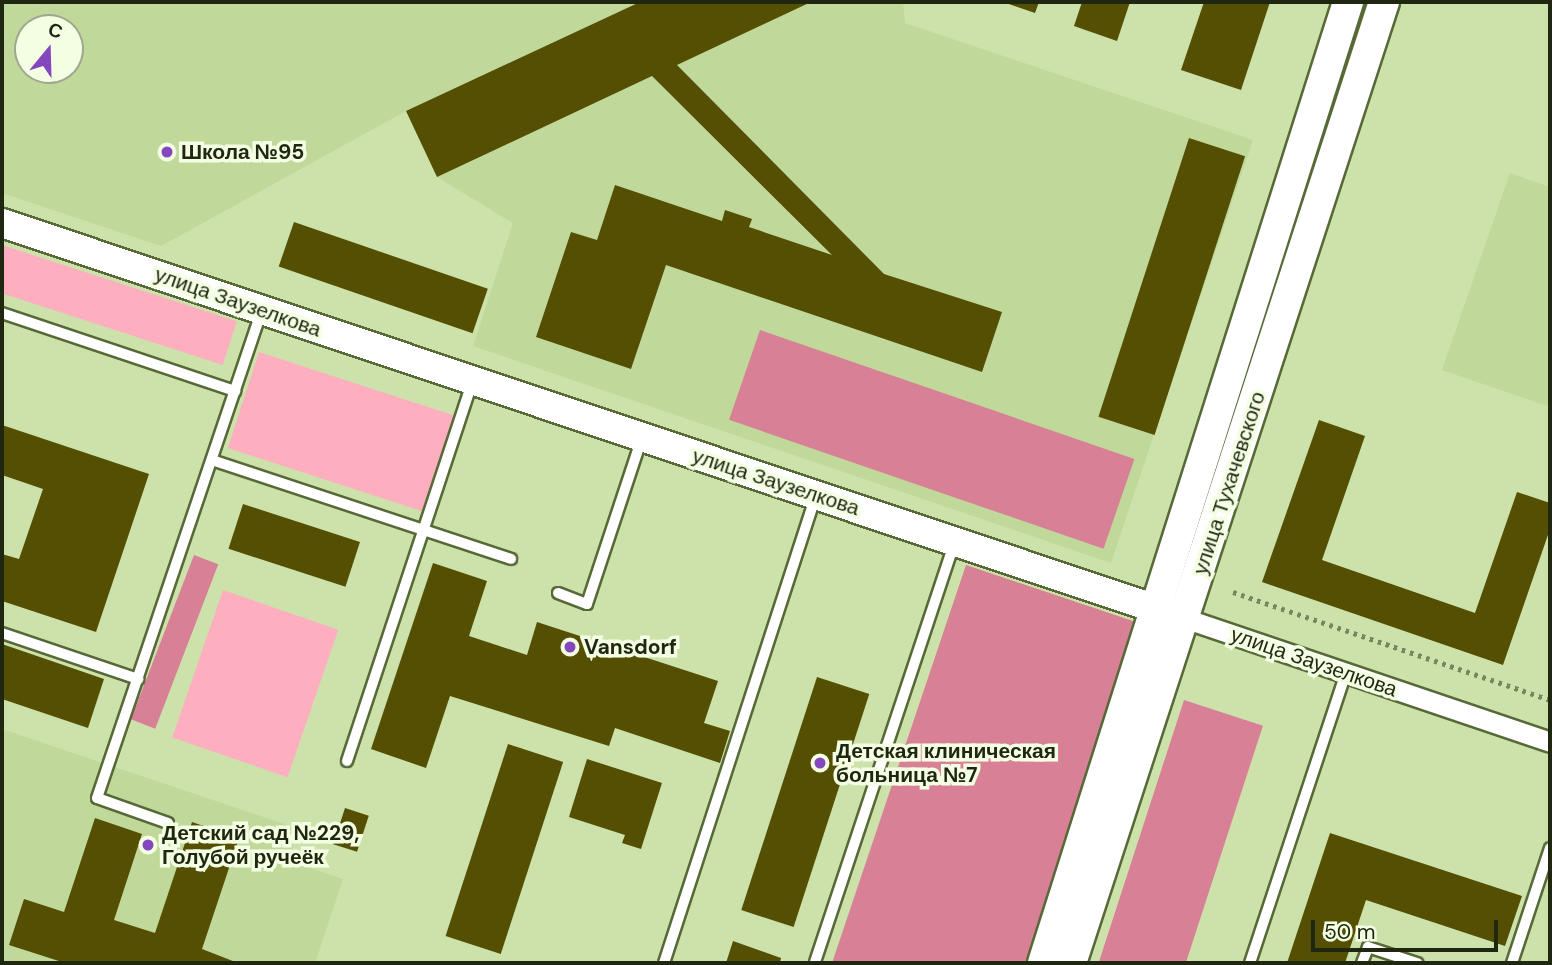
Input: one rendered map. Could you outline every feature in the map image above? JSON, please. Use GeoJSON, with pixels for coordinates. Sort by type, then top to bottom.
{"type":"FeatureCollection","features":[{"type":"Feature","properties":{"kind":"main road","name":"улица Тухачевского"},"geometry":{"type":"LineString","coordinates":[[1043,963],[1348,2]]}},
{"type":"Feature","properties":{"kind":"main road","name":"улица Тухачевского"},"geometry":{"type":"LineString","coordinates":[[1071,963],[1384,2]]}},
{"type":"Feature","properties":{"kind":"street","name":"улица Заузелкова"},"geometry":{"type":"LineString","coordinates":[[2,223],[1550,742]]}},
{"type":"Feature","properties":{"kind":"lane"},"geometry":{"type":"LineString","coordinates":[[167,823],[97,798],[262,310]]}},
{"type":"Feature","properties":{"kind":"lane"},"geometry":{"type":"LineString","coordinates":[[2,313],[235,391]]}},
{"type":"Feature","properties":{"kind":"lane"},"geometry":{"type":"LineString","coordinates":[[347,761],[473,381]]}},
{"type":"Feature","properties":{"kind":"lane"},"geometry":{"type":"LineString","coordinates":[[558,593],[587,604],[642,437]]}},
{"type":"Feature","properties":{"kind":"lane"},"geometry":{"type":"LineString","coordinates":[[212,460],[511,559]]}},
{"type":"Feature","properties":{"kind":"lane"},"geometry":{"type":"LineString","coordinates":[[664,963],[816,496]]}},
{"type":"Feature","properties":{"kind":"lane"},"geometry":{"type":"LineString","coordinates":[[815,962],[955,542]]}},
{"type":"Feature","properties":{"kind":"lane"},"geometry":{"type":"LineString","coordinates":[[2,633],[138,679]]}},
{"type":"Feature","properties":{"kind":"lane"},"geometry":{"type":"LineString","coordinates":[[1250,963],[1346,673]]}},
{"type":"Feature","properties":{"kind":"lane"},"geometry":{"type":"LineString","coordinates":[[1512,963],[1550,848]]}},
{"type":"Feature","properties":{"kind":"lane"},"geometry":{"type":"LineString","coordinates":[[1362,963],[1368,947],[1417,963]]}},
{"type":"Feature","properties":{"kind":"path"},"geometry":{"type":"LineString","coordinates":[[1233,592],[1550,700]]}},
{"type":"Feature","properties":{"kind":"shaded area"},"geometry":{"type":"Polygon","coordinates":[[[2,2],[903,2],[905,23],[1253,140],[1111,563],[473,346],[513,223],[437,177],[406,111],[161,246],[2,193],[2,2]]]}},
{"type":"Feature","properties":{"kind":"shaded area"},"geometry":{"type":"Polygon","coordinates":[[[1510,173],[1550,187],[1550,407],[1442,370],[1510,173]]]}},
{"type":"Feature","properties":{"kind":"shaded area"},"geometry":{"type":"Polygon","coordinates":[[[2,245],[237,321],[223,365],[2,293],[2,245]]]}},
{"type":"Feature","properties":{"kind":"shaded area"},"geometry":{"type":"Polygon","coordinates":[[[760,330],[1134,459],[1103,549],[729,420],[760,330]]]}},
{"type":"Feature","properties":{"kind":"shaded area"},"geometry":{"type":"Polygon","coordinates":[[[259,352],[455,416],[424,512],[228,448],[259,352]]]}},
{"type":"Feature","properties":{"kind":"shaded area"},"geometry":{"type":"Polygon","coordinates":[[[194,555],[218,564],[155,729],[131,719],[194,555]]]}},
{"type":"Feature","properties":{"kind":"shaded area"},"geometry":{"type":"Polygon","coordinates":[[[966,565],[1142,624],[1028,963],[832,963],[966,565]]]}},
{"type":"Feature","properties":{"kind":"shaded area"},"geometry":{"type":"Polygon","coordinates":[[[223,590],[338,630],[288,777],[172,738],[223,590]]]}},
{"type":"Feature","properties":{"kind":"shaded area"},"geometry":{"type":"Polygon","coordinates":[[[1184,700],[1263,726],[1186,963],[1099,963],[1184,700]]]}},
{"type":"Feature","properties":{"kind":"shaded area","name":"Детский сад №229, Голубой ручеёк"},"geometry":{"type":"Polygon","coordinates":[[[2,729],[299,829],[288,861],[343,879],[315,963],[2,963],[2,729]]]}},
{"type":"Feature","properties":{"kind":"building"},"geometry":{"type":"Polygon","coordinates":[[[640,2],[811,2],[677,65],[884,274],[1002,312],[982,372],[666,265],[631,369],[536,337],[571,232],[597,240],[615,185],[722,221],[725,210],[752,219],[749,227],[832,255],[652,76],[437,177],[406,111],[640,2]]]}},
{"type":"Feature","properties":{"kind":"building"},"geometry":{"type":"Polygon","coordinates":[[[1003,2],[1039,2],[1035,13],[1003,2]]]}},
{"type":"Feature","properties":{"kind":"building"},"geometry":{"type":"Polygon","coordinates":[[[1082,2],[1130,2],[1117,41],[1074,26],[1082,2]]]}},
{"type":"Feature","properties":{"kind":"building"},"geometry":{"type":"Polygon","coordinates":[[[1204,2],[1270,2],[1241,90],[1181,70],[1204,2]]]}},
{"type":"Feature","properties":{"kind":"building"},"geometry":{"type":"Polygon","coordinates":[[[1189,138],[1245,156],[1155,435],[1098,417],[1189,138]]]}},
{"type":"Feature","properties":{"kind":"building"},"geometry":{"type":"Polygon","coordinates":[[[294,222],[488,289],[473,333],[279,266],[294,222]]]}},
{"type":"Feature","properties":{"kind":"building"},"geometry":{"type":"Polygon","coordinates":[[[1319,420],[1365,436],[1322,560],[1475,613],[1517,492],[1550,503],[1550,529],[1503,665],[1262,582],[1319,420]]]}},
{"type":"Feature","properties":{"kind":"building"},"geometry":{"type":"Polygon","coordinates":[[[2,425],[149,474],[96,632],[2,601],[2,554],[19,559],[43,489],[2,475],[2,425]]]}},
{"type":"Feature","properties":{"kind":"building"},"geometry":{"type":"Polygon","coordinates":[[[243,504],[360,542],[345,587],[228,549],[243,504]]]}},
{"type":"Feature","properties":{"kind":"building"},"geometry":{"type":"Polygon","coordinates":[[[433,563],[487,581],[469,636],[527,655],[537,622],[718,681],[704,723],[730,731],[720,763],[615,728],[609,746],[450,696],[426,768],[371,749],[433,563]]]}},
{"type":"Feature","properties":{"kind":"building"},"geometry":{"type":"Polygon","coordinates":[[[2,644],[104,679],[88,728],[2,699],[2,644]]]}},
{"type":"Feature","properties":{"kind":"building"},"geometry":{"type":"Polygon","coordinates":[[[817,677],[869,694],[794,927],[741,910],[817,677]]]}},
{"type":"Feature","properties":{"kind":"building"},"geometry":{"type":"Polygon","coordinates":[[[508,744],[563,762],[501,954],[446,936],[508,744]]]}},
{"type":"Feature","properties":{"kind":"building"},"geometry":{"type":"Polygon","coordinates":[[[587,759],[662,783],[641,849],[622,843],[625,835],[569,817],[587,759]]]}},
{"type":"Feature","properties":{"kind":"building"},"geometry":{"type":"Polygon","coordinates":[[[345,808],[369,816],[357,852],[333,844],[345,808]]]}},
{"type":"Feature","properties":{"kind":"building"},"geometry":{"type":"Polygon","coordinates":[[[95,818],[142,834],[114,920],[155,933],[192,822],[239,838],[202,949],[238,963],[65,963],[9,945],[24,899],[64,912],[95,818]]]}},
{"type":"Feature","properties":{"kind":"building"},"geometry":{"type":"Polygon","coordinates":[[[1330,833],[1522,896],[1505,946],[1366,900],[1345,963],[1287,963],[1330,833]]]}},
{"type":"Feature","properties":{"kind":"building"},"geometry":{"type":"Polygon","coordinates":[[[733,941],[781,958],[780,963],[726,963],[733,941]]]}},
{"type":"Feature","properties":{"kind":"place","name":"Школа №95"},"geometry":{"type":"Point","coordinates":[167,152]}},
{"type":"Feature","properties":{"kind":"place","name":"Vansdorf"},"geometry":{"type":"Point","coordinates":[570,647]}},
{"type":"Feature","properties":{"kind":"place","name":"Детская клиническая больница №7"},"geometry":{"type":"Point","coordinates":[820,763]}},
{"type":"Feature","properties":{"kind":"place","name":"Детский сад №229, Голубой ручеёк"},"geometry":{"type":"Point","coordinates":[148,845]}}]}
